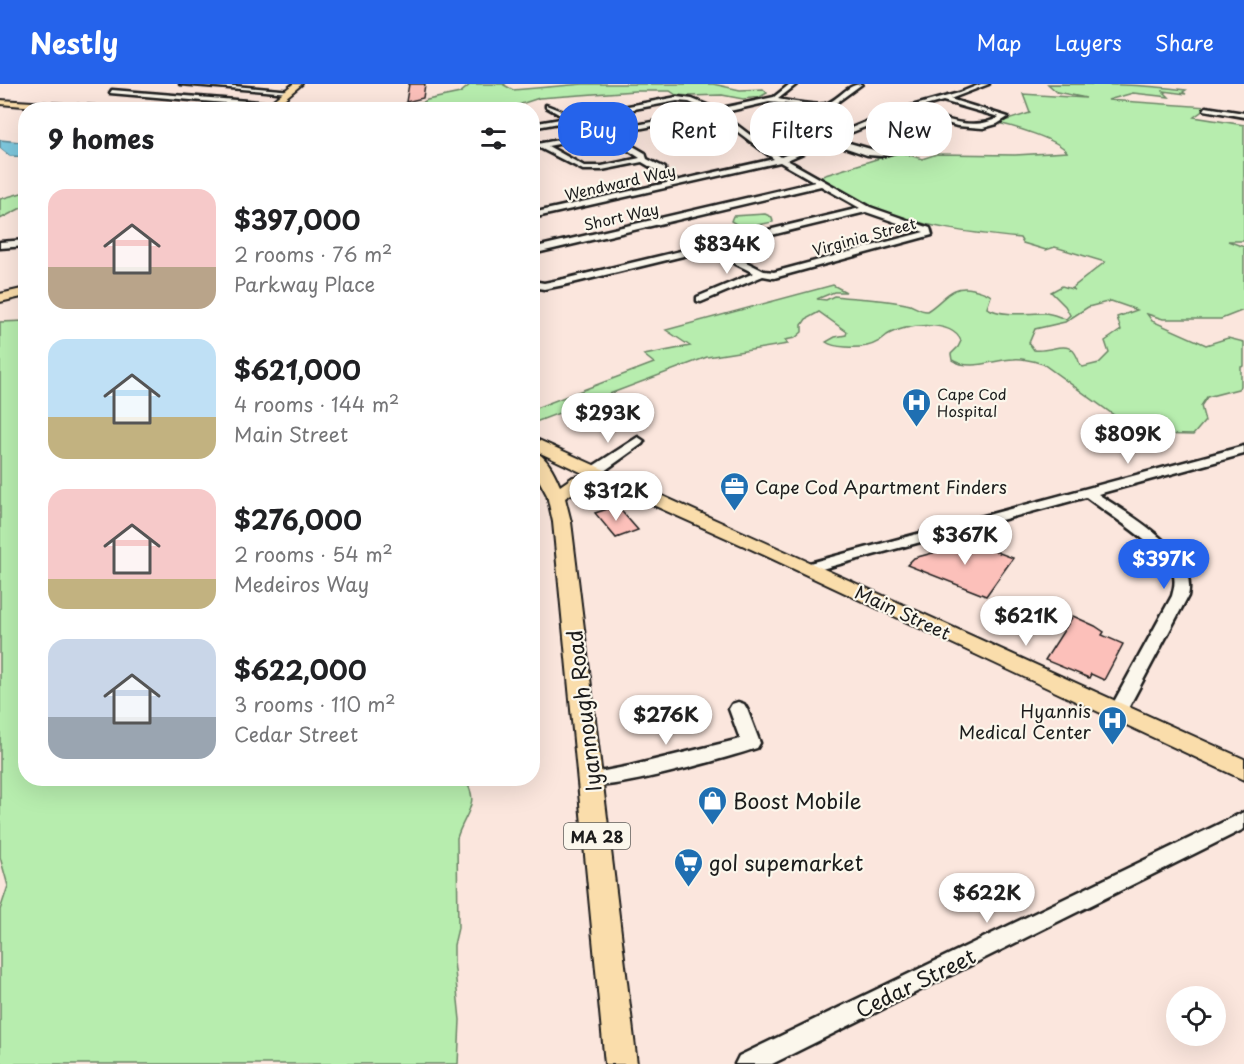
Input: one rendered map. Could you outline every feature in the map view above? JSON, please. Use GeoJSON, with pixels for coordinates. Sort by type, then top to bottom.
{"type":"FeatureCollection","features":[{"type":"Feature","properties":{"kind":"main road"},"geometry":{"type":"LineString","coordinates":[[275,102],[298,84]]}},
{"type":"Feature","properties":{"kind":"main road"},"geometry":{"type":"LineString","coordinates":[[0,102],[18,103]]}},
{"type":"Feature","properties":{"kind":"main road"},"geometry":{"type":"LineString","coordinates":[[0,298],[18,294]]}},
{"type":"Feature","properties":{"kind":"main road","name":"Main Street"},"geometry":{"type":"LineString","coordinates":[[540,446],[597,475],[807,568],[1244,771]]}},
{"type":"Feature","properties":{"kind":"main road","name":"Main Street"},"geometry":{"type":"LineString","coordinates":[[540,463],[597,475]]}},
{"type":"Feature","properties":{"kind":"main road","name":"Iyannough Road"},"geometry":{"type":"LineString","coordinates":[[540,467],[557,496],[591,780],[621,1064]]}},
{"type":"Feature","properties":{"kind":"main road","name":"Main Street"},"geometry":{"type":"LineString","coordinates":[[557,496],[579,480],[597,475]]}},
{"type":"Feature","properties":{"kind":"street"},"geometry":{"type":"LineString","coordinates":[[183,84],[289,91]]}},
{"type":"Feature","properties":{"kind":"street"},"geometry":{"type":"LineString","coordinates":[[783,84],[793,85]]}},
{"type":"Feature","properties":{"kind":"street"},"geometry":{"type":"LineString","coordinates":[[832,102],[859,84]]}},
{"type":"Feature","properties":{"kind":"street","name":"Wendward Way"},"geometry":{"type":"LineString","coordinates":[[933,102],[986,84]]}},
{"type":"Feature","properties":{"kind":"street"},"geometry":{"type":"LineString","coordinates":[[738,107],[770,100],[793,85]]}},
{"type":"Feature","properties":{"kind":"street"},"geometry":{"type":"LineString","coordinates":[[962,86],[975,88]]}},
{"type":"Feature","properties":{"kind":"street"},"geometry":{"type":"LineString","coordinates":[[112,92],[216,102]]}},
{"type":"Feature","properties":{"kind":"street"},"geometry":{"type":"LineString","coordinates":[[660,102],[677,99],[694,102]]}},
{"type":"Feature","properties":{"kind":"street"},"geometry":{"type":"LineString","coordinates":[[944,99],[1005,117],[970,126],[952,121]]}},
{"type":"Feature","properties":{"kind":"street"},"geometry":{"type":"LineString","coordinates":[[770,100],[782,102]]}},
{"type":"Feature","properties":{"kind":"street"},"geometry":{"type":"LineString","coordinates":[[548,106],[558,111]]}},
{"type":"Feature","properties":{"kind":"street"},"geometry":{"type":"LineString","coordinates":[[1206,110],[1244,116]]}},
{"type":"Feature","properties":{"kind":"street"},"geometry":{"type":"LineString","coordinates":[[540,124],[558,121]]}},
{"type":"Feature","properties":{"kind":"street"},"geometry":{"type":"LineString","coordinates":[[738,130],[780,160],[867,209]]}},
{"type":"Feature","properties":{"kind":"street"},"geometry":{"type":"LineString","coordinates":[[540,145],[558,142]]}},
{"type":"Feature","properties":{"kind":"street"},"geometry":{"type":"LineString","coordinates":[[540,148],[583,168],[602,168],[643,160],[662,170]]}},
{"type":"Feature","properties":{"kind":"street"},"geometry":{"type":"LineString","coordinates":[[638,153],[644,157],[643,160]]}},
{"type":"Feature","properties":{"kind":"street","name":"Wendward Way"},"geometry":{"type":"LineString","coordinates":[[540,214],[790,156]]}},
{"type":"Feature","properties":{"kind":"street","name":"Short Way"},"geometry":{"type":"LineString","coordinates":[[540,249],[822,183]]}},
{"type":"Feature","properties":{"kind":"street"},"geometry":{"type":"LineString","coordinates":[[540,285],[564,282],[867,209]]}},
{"type":"Feature","properties":{"kind":"street","name":"Virginia Street"},"geometry":{"type":"LineString","coordinates":[[762,273],[776,275],[929,233],[867,209]]}},
{"type":"Feature","properties":{"kind":"street"},"geometry":{"type":"LineString","coordinates":[[0,245],[18,244]]}},
{"type":"Feature","properties":{"kind":"street"},"geometry":{"type":"LineString","coordinates":[[709,246],[762,273]]}},
{"type":"Feature","properties":{"kind":"street"},"geometry":{"type":"LineString","coordinates":[[701,299],[762,273]]}},
{"type":"Feature","properties":{"kind":"street"},"geometry":{"type":"LineString","coordinates":[[597,475],[638,441]]}},
{"type":"Feature","properties":{"kind":"street"},"geometry":{"type":"LineString","coordinates":[[807,568],[1086,491],[1241,454]]}},
{"type":"Feature","properties":{"kind":"street"},"geometry":{"type":"LineString","coordinates":[[1086,491],[1174,560],[1183,578],[1180,596],[1118,711]]}},
{"type":"Feature","properties":{"kind":"street"},"geometry":{"type":"LineString","coordinates":[[591,780],[630,774],[751,743],[738,709]]}},
{"type":"Feature","properties":{"kind":"street","name":"Cedar Street"},"geometry":{"type":"LineString","coordinates":[[747,1064],[1244,820]]}},
{"type":"Feature","properties":{"kind":"green space"},"geometry":{"type":"Polygon","coordinates":[[[471,84],[505,84],[513,90],[583,84],[713,84],[740,90],[763,89],[767,93],[760,97],[743,99],[722,95],[676,95],[670,91],[635,91],[539,98],[527,102],[423,102],[460,93],[471,84]]]}},
{"type":"Feature","properties":{"kind":"green space"},"geometry":{"type":"Polygon","coordinates":[[[1048,84],[1135,85],[1186,90],[1183,92],[1186,94],[1163,91],[1169,97],[1133,93],[1108,100],[1208,107],[1194,117],[1244,125],[1244,241],[1228,241],[1244,247],[1244,310],[1221,319],[1163,319],[1147,314],[1152,321],[1206,345],[1228,338],[1244,342],[1241,386],[1238,389],[1207,397],[1201,406],[1205,421],[1193,435],[1148,434],[1125,423],[1043,364],[1018,359],[967,365],[952,360],[951,354],[961,341],[948,329],[916,326],[895,331],[867,346],[846,347],[830,344],[826,342],[846,335],[847,332],[819,312],[806,319],[802,325],[802,332],[795,338],[785,340],[788,344],[707,357],[540,420],[540,406],[654,363],[644,355],[690,346],[666,330],[833,285],[846,292],[834,292],[817,299],[826,300],[834,296],[879,300],[897,302],[927,311],[948,294],[965,288],[991,296],[987,308],[994,311],[1015,314],[1047,313],[1066,319],[1070,315],[1065,306],[1051,292],[1062,286],[1075,290],[1072,288],[1105,262],[1055,247],[1046,250],[1023,243],[1020,238],[966,232],[897,216],[857,199],[819,177],[886,156],[912,156],[922,159],[952,154],[1015,155],[1067,152],[1063,147],[1046,138],[998,123],[1030,113],[1023,94],[1086,98],[1057,92],[1048,84]],[[1111,301],[1088,307],[1065,322],[1035,329],[1029,343],[1034,350],[1067,347],[1077,356],[1083,367],[1099,363],[1109,353],[1105,341],[1121,330],[1117,317],[1137,310],[1111,301]]]}},
{"type":"Feature","properties":{"kind":"green space"},"geometry":{"type":"Polygon","coordinates":[[[18,194],[18,210],[0,219],[0,199],[18,194]]]}},
{"type":"Feature","properties":{"kind":"green space"},"geometry":{"type":"Polygon","coordinates":[[[765,214],[772,217],[773,222],[742,228],[731,221],[733,216],[765,214]]]}},
{"type":"Feature","properties":{"kind":"green space"},"geometry":{"type":"Polygon","coordinates":[[[18,321],[18,786],[468,786],[472,802],[457,838],[458,928],[454,945],[454,961],[460,1020],[458,1064],[0,1064],[0,910],[8,886],[0,857],[0,322],[18,321]]]}},
{"type":"Feature","properties":{"kind":"water"},"geometry":{"type":"Polygon","coordinates":[[[0,140],[18,142],[18,157],[10,156],[0,148],[0,140]]]}},
{"type":"Feature","properties":{"kind":"building"},"geometry":{"type":"Polygon","coordinates":[[[409,84],[425,84],[423,98],[406,102],[409,84]]]}},
{"type":"Feature","properties":{"kind":"building"},"geometry":{"type":"Polygon","coordinates":[[[617,506],[638,530],[616,538],[595,513],[617,506]]]}},
{"type":"Feature","properties":{"kind":"building"},"geometry":{"type":"Polygon","coordinates":[[[977,541],[981,546],[1013,558],[986,596],[907,565],[914,558],[977,541]]]}},
{"type":"Feature","properties":{"kind":"building"},"geometry":{"type":"Polygon","coordinates":[[[1073,616],[1095,626],[1104,632],[1102,635],[1123,644],[1104,680],[1091,674],[1089,678],[1045,660],[1073,616]]]}},
{"type":"Feature","properties":{"kind":"place","name":"Cape Cod Hospital"},"geometry":{"type":"Point","coordinates":[916,428]}},
{"type":"Feature","properties":{"kind":"place","name":"Cape Cod Apartment Finders"},"geometry":{"type":"Point","coordinates":[734,512]}},
{"type":"Feature","properties":{"kind":"place","name":"Hyannis Medical Center"},"geometry":{"type":"Point","coordinates":[1112,746]}},
{"type":"Feature","properties":{"kind":"place","name":"Boost Mobile"},"geometry":{"type":"Point","coordinates":[712,826]}},
{"type":"Feature","properties":{"kind":"place","name":"gol supemarket"},"geometry":{"type":"Point","coordinates":[688,888]}}]}
